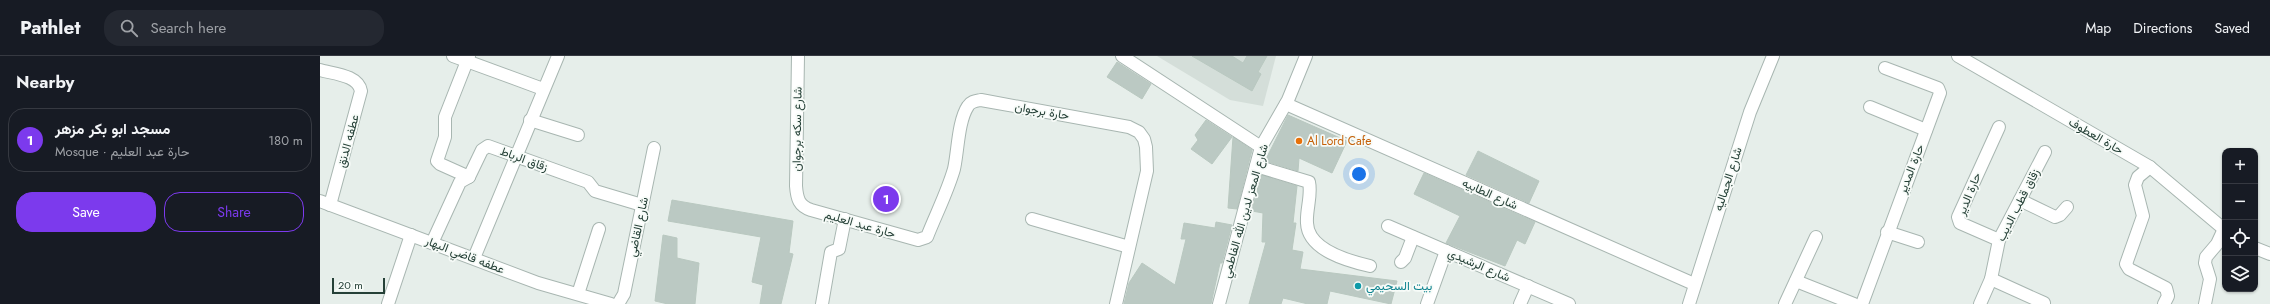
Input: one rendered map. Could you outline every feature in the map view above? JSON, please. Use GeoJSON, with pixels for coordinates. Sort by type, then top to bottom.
{"type":"FeatureCollection","features":[{"type":"Feature","properties":{"kind":"street"},"geometry":{"type":"LineString","coordinates":[[453,56],[468,59],[543,89]]}},
{"type":"Feature","properties":{"kind":"street"},"geometry":{"type":"LineString","coordinates":[[474,258],[515,156],[558,56]]}},
{"type":"Feature","properties":{"kind":"street","name":"شارع سكه برجوان"},"geometry":{"type":"LineString","coordinates":[[798,56],[796,186],[798,201]]}},
{"type":"Feature","properties":{"kind":"street"},"geometry":{"type":"LineString","coordinates":[[1122,56],[1262,146]]}},
{"type":"Feature","properties":{"kind":"street","name":"شارع المعز لدين الله الفاطمي"},"geometry":{"type":"LineString","coordinates":[[1219,304],[1262,146],[1286,104],[1306,56]]}},
{"type":"Feature","properties":{"kind":"street","name":"شارع الجماليه"},"geometry":{"type":"LineString","coordinates":[[1689,304],[1694,284],[1750,112],[1773,56]]}},
{"type":"Feature","properties":{"kind":"street","name":"حارة العطوف"},"geometry":{"type":"LineString","coordinates":[[1958,56],[2150,167],[2222,227]]}},
{"type":"Feature","properties":{"kind":"street"},"geometry":{"type":"LineString","coordinates":[[468,59],[445,117],[445,138],[437,160],[440,164],[469,177]]}},
{"type":"Feature","properties":{"kind":"street","name":"حارة المدير"},"geometry":{"type":"LineString","coordinates":[[1862,304],[1887,232],[1940,95],[1939,89],[1885,68]]}},
{"type":"Feature","properties":{"kind":"street","name":"عطفه الدنق"},"geometry":{"type":"LineString","coordinates":[[320,70],[354,79],[360,86],[361,91],[325,203]]}},
{"type":"Feature","properties":{"kind":"street","name":"حارة برجوان"},"geometry":{"type":"LineString","coordinates":[[925,240],[946,194],[954,168],[966,108],[969,104],[981,100],[1129,127],[1139,132],[1146,146],[1146,171],[1116,304]]}},
{"type":"Feature","properties":{"kind":"street","name":"شارع الطابيه"},"geometry":{"type":"LineString","coordinates":[[1286,104],[1694,284]]}},
{"type":"Feature","properties":{"kind":"street"},"geometry":{"type":"LineString","coordinates":[[1870,107],[1926,130]]}},
{"type":"Feature","properties":{"kind":"street"},"geometry":{"type":"LineString","coordinates":[[530,120],[578,135]]}},
{"type":"Feature","properties":{"kind":"street","name":"حارة الدير"},"geometry":{"type":"LineString","coordinates":[[1999,127],[1958,217],[1960,223],[1999,240]]}},
{"type":"Feature","properties":{"kind":"street","name":"زقاق الرباط"},"geometry":{"type":"LineString","coordinates":[[432,243],[460,182],[469,177],[484,147],[492,147],[588,182],[595,191],[642,205]]}},
{"type":"Feature","properties":{"kind":"street","name":"شارع القاضي"},"geometry":{"type":"LineString","coordinates":[[618,304],[624,294],[654,148]]}},
{"type":"Feature","properties":{"kind":"street","name":"زقاق قطب الديب"},"geometry":{"type":"LineString","coordinates":[[1980,304],[1991,279],[1999,240],[2045,152]]}},
{"type":"Feature","properties":{"kind":"street"},"geometry":{"type":"LineString","coordinates":[[1256,166],[1309,182],[1307,224],[1312,239],[1325,249],[1370,266]]}},
{"type":"Feature","properties":{"kind":"street"},"geometry":{"type":"LineString","coordinates":[[2150,167],[2134,185],[2143,216],[2126,264],[2129,269],[2166,288],[2168,296],[2164,304]]}},
{"type":"Feature","properties":{"kind":"street"},"geometry":{"type":"LineString","coordinates":[[2020,200],[2055,217],[2060,215],[2066,207]]}},
{"type":"Feature","properties":{"kind":"street","name":"حارة عبد العليم"},"geometry":{"type":"LineString","coordinates":[[798,201],[804,207],[918,240],[925,240]]}},
{"type":"Feature","properties":{"kind":"street","name":"عطفه قاضي البهار"},"geometry":{"type":"LineString","coordinates":[[325,203],[538,283],[611,304]]}},
{"type":"Feature","properties":{"kind":"street"},"geometry":{"type":"LineString","coordinates":[[822,304],[831,252],[838,251],[845,219]]}},
{"type":"Feature","properties":{"kind":"street"},"geometry":{"type":"LineString","coordinates":[[1032,219],[1129,247]]}},
{"type":"Feature","properties":{"kind":"street","name":"شارع الرشيدي"},"geometry":{"type":"LineString","coordinates":[[1388,226],[1570,304]]}},
{"type":"Feature","properties":{"kind":"street"},"geometry":{"type":"LineString","coordinates":[[578,294],[599,229]]}},
{"type":"Feature","properties":{"kind":"street"},"geometry":{"type":"LineString","coordinates":[[1887,232],[1918,242]]}},
{"type":"Feature","properties":{"kind":"street"},"geometry":{"type":"LineString","coordinates":[[2205,304],[2210,279],[2205,263],[2206,257],[2217,244],[2222,233]]}},
{"type":"Feature","properties":{"kind":"street"},"geometry":{"type":"LineString","coordinates":[[388,304],[411,235]]}},
{"type":"Feature","properties":{"kind":"street"},"geometry":{"type":"LineString","coordinates":[[1401,262],[1405,258],[1413,237]]}},
{"type":"Feature","properties":{"kind":"street"},"geometry":{"type":"LineString","coordinates":[[1785,304],[1816,237]]}},
{"type":"Feature","properties":{"kind":"street"},"geometry":{"type":"LineString","coordinates":[[2258,249],[2270,254]]}},
{"type":"Feature","properties":{"kind":"street"},"geometry":{"type":"LineString","coordinates":[[1427,304],[1446,251]]}},
{"type":"Feature","properties":{"kind":"street"},"geometry":{"type":"LineString","coordinates":[[1991,279],[2044,304]]}},
{"type":"Feature","properties":{"kind":"street"},"geometry":{"type":"LineString","coordinates":[[1796,281],[1854,304]]}},
{"type":"Feature","properties":{"kind":"street"},"geometry":{"type":"LineString","coordinates":[[1520,304],[1528,286]]}},
{"type":"Feature","properties":{"kind":"shaded area"},"geometry":{"type":"Polygon","coordinates":[[[1157,56],[1276,56],[1263,106],[1230,100],[1157,56]]]}},
{"type":"Feature","properties":{"kind":"building"},"geometry":{"type":"Polygon","coordinates":[[[1192,56],[1232,56],[1243,63],[1247,56],[1267,56],[1258,72],[1261,74],[1252,91],[1192,56]]]}},
{"type":"Feature","properties":{"kind":"building"},"geometry":{"type":"Polygon","coordinates":[[[1117,62],[1151,84],[1142,99],[1107,77],[1117,62]]]}},
{"type":"Feature","properties":{"kind":"building"},"geometry":{"type":"Polygon","coordinates":[[[1288,115],[1347,141],[1332,173],[1299,158],[1298,171],[1265,161],[1288,115]]]}},
{"type":"Feature","properties":{"kind":"building"},"geometry":{"type":"Polygon","coordinates":[[[1206,120],[1232,137],[1212,164],[1191,149],[1198,140],[1195,135],[1206,120]]]}},
{"type":"Feature","properties":{"kind":"building"},"geometry":{"type":"Polygon","coordinates":[[[1233,137],[1252,150],[1237,209],[1228,208],[1233,137]]]}},
{"type":"Feature","properties":{"kind":"building"},"geometry":{"type":"Polygon","coordinates":[[[1478,151],[1539,181],[1529,203],[1466,175],[1478,151]]]}},
{"type":"Feature","properties":{"kind":"building"},"geometry":{"type":"Polygon","coordinates":[[[1424,173],[1535,222],[1525,244],[1517,240],[1505,266],[1446,243],[1460,216],[1414,194],[1424,173]]]}},
{"type":"Feature","properties":{"kind":"building"},"geometry":{"type":"Polygon","coordinates":[[[1261,175],[1297,186],[1293,223],[1296,223],[1292,250],[1303,252],[1300,269],[1397,281],[1391,304],[1330,291],[1327,304],[1308,304],[1283,298],[1281,304],[1249,304],[1266,242],[1262,242],[1263,213],[1252,211],[1261,175]]]}},
{"type":"Feature","properties":{"kind":"building"},"geometry":{"type":"Polygon","coordinates":[[[672,200],[793,221],[789,253],[793,254],[781,304],[760,304],[763,285],[752,282],[761,237],[668,221],[672,200]]]}},
{"type":"Feature","properties":{"kind":"building"},"geometry":{"type":"Polygon","coordinates":[[[1216,222],[1232,225],[1222,263],[1220,263],[1211,304],[1124,304],[1129,283],[1142,263],[1175,285],[1186,239],[1181,239],[1184,223],[1215,228],[1216,222]]]}},
{"type":"Feature","properties":{"kind":"building"},"geometry":{"type":"Polygon","coordinates":[[[663,235],[677,238],[677,258],[699,263],[695,304],[668,304],[655,301],[663,235]]]}},
{"type":"Feature","properties":{"kind":"place","name":"Al Lord Cafe"},"geometry":{"type":"Point","coordinates":[1299,141]}},
{"type":"Feature","properties":{"kind":"place","name":"مسجد ابو بكر مزهر"},"geometry":{"type":"Point","coordinates":[886,199]}},
{"type":"Feature","properties":{"kind":"place","name":"بيت السحيمي"},"geometry":{"type":"Point","coordinates":[1358,286]}}]}
